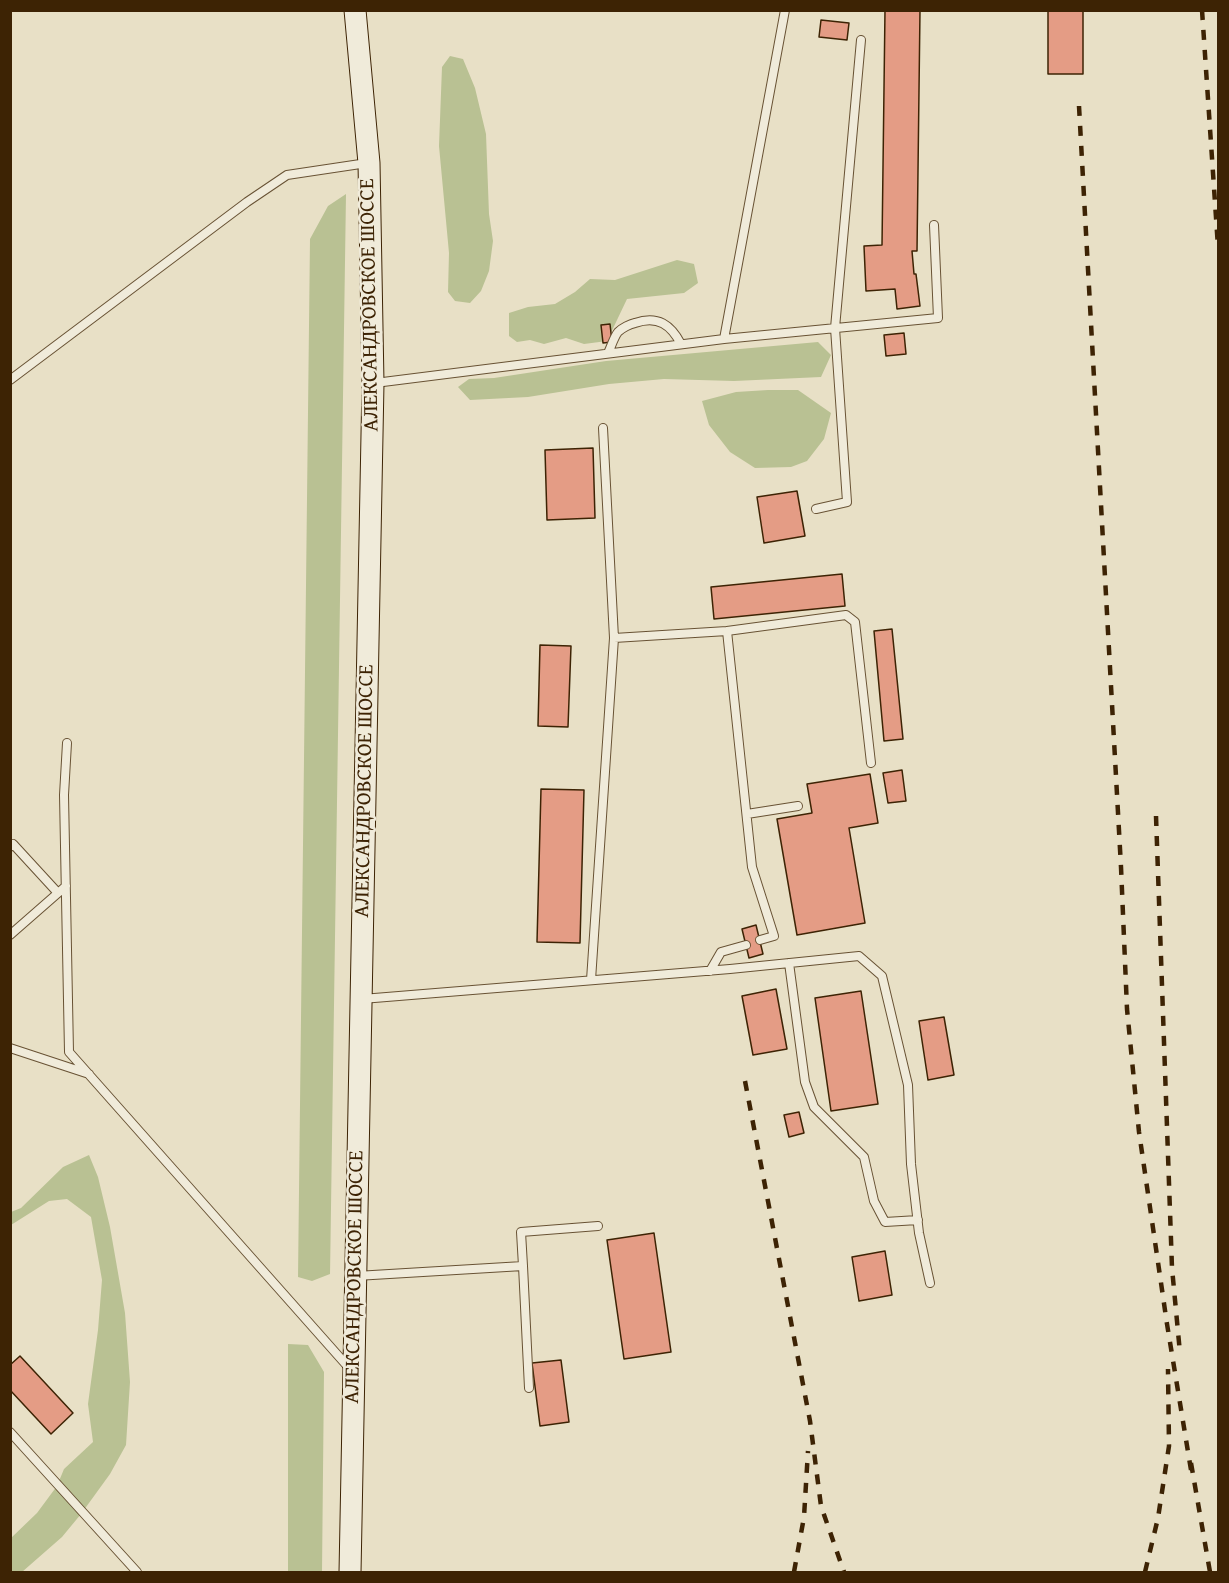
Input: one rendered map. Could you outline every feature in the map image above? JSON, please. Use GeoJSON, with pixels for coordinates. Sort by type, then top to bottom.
{"type":"FeatureCollection","features":[{"type":"Feature","properties":{"kind":"main road","name":"АЛЕКСАНДРОВСКОЕ ШОССЕ"},"geometry":{"type":"LineString","coordinates":[[350,1572],[352,1372],[373,383],[369,163],[355,10]]}},
{"type":"Feature","properties":{"kind":"lane"},"geometry":{"type":"LineString","coordinates":[[724,339],[784,10]]}},
{"type":"Feature","properties":{"kind":"lane"},"geometry":{"type":"LineString","coordinates":[[816,509],[847,502],[835,328],[861,40]]}},
{"type":"Feature","properties":{"kind":"lane"},"geometry":{"type":"LineString","coordinates":[[10,380],[286,175],[369,163]]}},
{"type":"Feature","properties":{"kind":"lane"},"geometry":{"type":"LineString","coordinates":[[373,383],[724,339],[938,318],[934,225]]}},
{"type":"Feature","properties":{"kind":"lane"},"geometry":{"type":"LineString","coordinates":[[608,353],[619,332],[631,324],[644,320],[659,321],[674,332],[681,344]]}},
{"type":"Feature","properties":{"kind":"lane"},"geometry":{"type":"LineString","coordinates":[[591,980],[614,638],[603,428]]}},
{"type":"Feature","properties":{"kind":"lane"},"geometry":{"type":"LineString","coordinates":[[614,638],[727,631],[846,615],[855,622],[871,763]]}},
{"type":"Feature","properties":{"kind":"lane"},"geometry":{"type":"LineString","coordinates":[[727,631],[752,867],[774,936],[760,940]]}},
{"type":"Feature","properties":{"kind":"lane"},"geometry":{"type":"LineString","coordinates":[[67,742],[64,795],[69,1052],[352,1372]]}},
{"type":"Feature","properties":{"kind":"lane"},"geometry":{"type":"LineString","coordinates":[[747,814],[798,806]]}},
{"type":"Feature","properties":{"kind":"lane"},"geometry":{"type":"LineString","coordinates":[[10,847],[13,844],[58,893]]}},
{"type":"Feature","properties":{"kind":"lane"},"geometry":{"type":"LineString","coordinates":[[10,935],[66,886]]}},
{"type":"Feature","properties":{"kind":"lane"},"geometry":{"type":"LineString","coordinates":[[710,971],[721,952],[746,945]]}},
{"type":"Feature","properties":{"kind":"lane"},"geometry":{"type":"LineString","coordinates":[[360,999],[710,971],[860,956],[882,976],[908,1085],[911,1164],[918,1220],[930,1283]]}},
{"type":"Feature","properties":{"kind":"lane"},"geometry":{"type":"LineString","coordinates":[[789,963],[805,1082],[814,1107],[864,1157],[874,1201],[885,1222],[918,1220]]}},
{"type":"Feature","properties":{"kind":"lane"},"geometry":{"type":"LineString","coordinates":[[10,1048],[89,1074]]}},
{"type":"Feature","properties":{"kind":"lane"},"geometry":{"type":"LineString","coordinates":[[529,1388],[521,1232],[598,1226]]}},
{"type":"Feature","properties":{"kind":"lane"},"geometry":{"type":"LineString","coordinates":[[354,1276],[523,1266]]}},
{"type":"Feature","properties":{"kind":"lane"},"geometry":{"type":"LineString","coordinates":[[10,1432],[137,1572]]}},
{"type":"Feature","properties":{"kind":"green space"},"geometry":{"type":"Polygon","coordinates":[[[450,56],[463,59],[475,88],[486,134],[489,214],[493,241],[489,271],[481,291],[470,303],[455,301],[448,292],[449,253],[439,146],[442,67],[450,56]]]}},
{"type":"Feature","properties":{"kind":"green space"},"geometry":{"type":"Polygon","coordinates":[[[346,194],[330,1274],[312,1281],[298,1277],[310,239],[328,206],[346,194]]]}},
{"type":"Feature","properties":{"kind":"green space"},"geometry":{"type":"Polygon","coordinates":[[[677,260],[694,264],[698,283],[684,293],[627,299],[607,341],[584,344],[566,338],[544,344],[530,340],[517,342],[509,336],[509,313],[528,307],[555,304],[575,292],[590,279],[615,280],[677,260]]]}},
{"type":"Feature","properties":{"kind":"green space"},"geometry":{"type":"Polygon","coordinates":[[[818,342],[831,355],[821,377],[734,381],[664,379],[609,384],[528,397],[470,400],[458,387],[469,379],[494,378],[606,361],[818,342]]]}},
{"type":"Feature","properties":{"kind":"green space"},"geometry":{"type":"Polygon","coordinates":[[[798,390],[831,413],[824,439],[807,461],[791,467],[755,468],[730,452],[709,425],[702,401],[736,392],[798,390]]]}},
{"type":"Feature","properties":{"kind":"green space"},"geometry":{"type":"Polygon","coordinates":[[[89,1155],[98,1177],[110,1227],[125,1313],[130,1382],[126,1445],[110,1474],[62,1537],[22,1572],[11,1572],[11,1538],[37,1513],[57,1486],[64,1469],[93,1442],[88,1404],[102,1280],[91,1217],[67,1199],[49,1201],[11,1225],[11,1212],[21,1208],[63,1167],[89,1155]]]}},
{"type":"Feature","properties":{"kind":"green space"},"geometry":{"type":"Polygon","coordinates":[[[288,1344],[308,1345],[324,1372],[322,1572],[288,1572],[288,1344]]]}},
{"type":"Feature","properties":{"kind":"building"},"geometry":{"type":"Polygon","coordinates":[[[885,10],[920,10],[917,251],[912,251],[920,306],[897,309],[895,289],[866,291],[864,246],[882,245],[885,10]]]}},
{"type":"Feature","properties":{"kind":"building"},"geometry":{"type":"Polygon","coordinates":[[[1048,10],[1083,10],[1083,74],[1048,74],[1048,10]]]}},
{"type":"Feature","properties":{"kind":"building"},"geometry":{"type":"Polygon","coordinates":[[[821,20],[849,23],[847,40],[819,37],[821,20]]]}},
{"type":"Feature","properties":{"kind":"building"},"geometry":{"type":"Polygon","coordinates":[[[610,324],[612,342],[603,343],[601,325],[610,324]]]}},
{"type":"Feature","properties":{"kind":"building"},"geometry":{"type":"Polygon","coordinates":[[[904,333],[906,354],[886,356],[884,335],[904,333]]]}},
{"type":"Feature","properties":{"kind":"building"},"geometry":{"type":"Polygon","coordinates":[[[593,448],[595,518],[547,520],[545,450],[593,448]]]}},
{"type":"Feature","properties":{"kind":"building"},"geometry":{"type":"Polygon","coordinates":[[[797,491],[805,536],[764,543],[757,497],[797,491]]]}},
{"type":"Feature","properties":{"kind":"building"},"geometry":{"type":"Polygon","coordinates":[[[842,574],[845,606],[714,619],[711,587],[842,574]]]}},
{"type":"Feature","properties":{"kind":"building"},"geometry":{"type":"Polygon","coordinates":[[[892,629],[903,739],[884,741],[874,631],[892,629]]]}},
{"type":"Feature","properties":{"kind":"building"},"geometry":{"type":"Polygon","coordinates":[[[540,645],[571,646],[568,727],[538,726],[540,645]]]}},
{"type":"Feature","properties":{"kind":"building"},"geometry":{"type":"Polygon","coordinates":[[[902,770],[906,801],[888,803],[883,773],[902,770]]]}},
{"type":"Feature","properties":{"kind":"building"},"geometry":{"type":"Polygon","coordinates":[[[870,774],[878,823],[849,828],[865,923],[797,935],[777,819],[812,813],[807,784],[870,774]]]}},
{"type":"Feature","properties":{"kind":"building"},"geometry":{"type":"Polygon","coordinates":[[[541,789],[584,790],[580,943],[537,942],[541,789]]]}},
{"type":"Feature","properties":{"kind":"building"},"geometry":{"type":"Polygon","coordinates":[[[756,925],[763,954],[749,958],[742,929],[756,925]]]}},
{"type":"Feature","properties":{"kind":"building"},"geometry":{"type":"Polygon","coordinates":[[[776,989],[787,1049],[753,1055],[742,996],[776,989]]]}},
{"type":"Feature","properties":{"kind":"building"},"geometry":{"type":"Polygon","coordinates":[[[861,991],[878,1104],[831,1111],[815,998],[861,991]]]}},
{"type":"Feature","properties":{"kind":"building"},"geometry":{"type":"Polygon","coordinates":[[[944,1017],[954,1075],[928,1080],[919,1021],[944,1017]]]}},
{"type":"Feature","properties":{"kind":"building"},"geometry":{"type":"Polygon","coordinates":[[[799,1112],[804,1133],[789,1137],[784,1115],[799,1112]]]}},
{"type":"Feature","properties":{"kind":"building"},"geometry":{"type":"Polygon","coordinates":[[[654,1233],[671,1352],[624,1359],[607,1240],[654,1233]]]}},
{"type":"Feature","properties":{"kind":"building"},"geometry":{"type":"Polygon","coordinates":[[[885,1251],[892,1295],[859,1301],[852,1257],[885,1251]]]}},
{"type":"Feature","properties":{"kind":"building"},"geometry":{"type":"Polygon","coordinates":[[[20,1356],[73,1413],[51,1434],[10,1390],[10,1365],[20,1356]]]}},
{"type":"Feature","properties":{"kind":"building"},"geometry":{"type":"Polygon","coordinates":[[[561,1360],[569,1422],[540,1426],[532,1363],[561,1360]]]}},
{"type":"Feature","properties":{"kind":"railway"},"geometry":{"type":"LineString","coordinates":[[1202,10],[1218,247]]}},
{"type":"Feature","properties":{"kind":"railway"},"geometry":{"type":"LineString","coordinates":[[1079,106],[1127,1009],[1139,1132],[1191,1470]]}},
{"type":"Feature","properties":{"kind":"railway"},"geometry":{"type":"LineString","coordinates":[[1156,816],[1172,1268],[1180,1353]]}},
{"type":"Feature","properties":{"kind":"railway"},"geometry":{"type":"LineString","coordinates":[[745,1081],[810,1421],[821,1506],[844,1572]]}},
{"type":"Feature","properties":{"kind":"railway"},"geometry":{"type":"LineString","coordinates":[[1145,1572],[1158,1518],[1169,1446],[1168,1369]]}},
{"type":"Feature","properties":{"kind":"railway"},"geometry":{"type":"LineString","coordinates":[[794,1572],[804,1517],[808,1451]]}},
{"type":"Feature","properties":{"kind":"railway"},"geometry":{"type":"LineString","coordinates":[[1191,1463],[1210,1572]]}}]}
